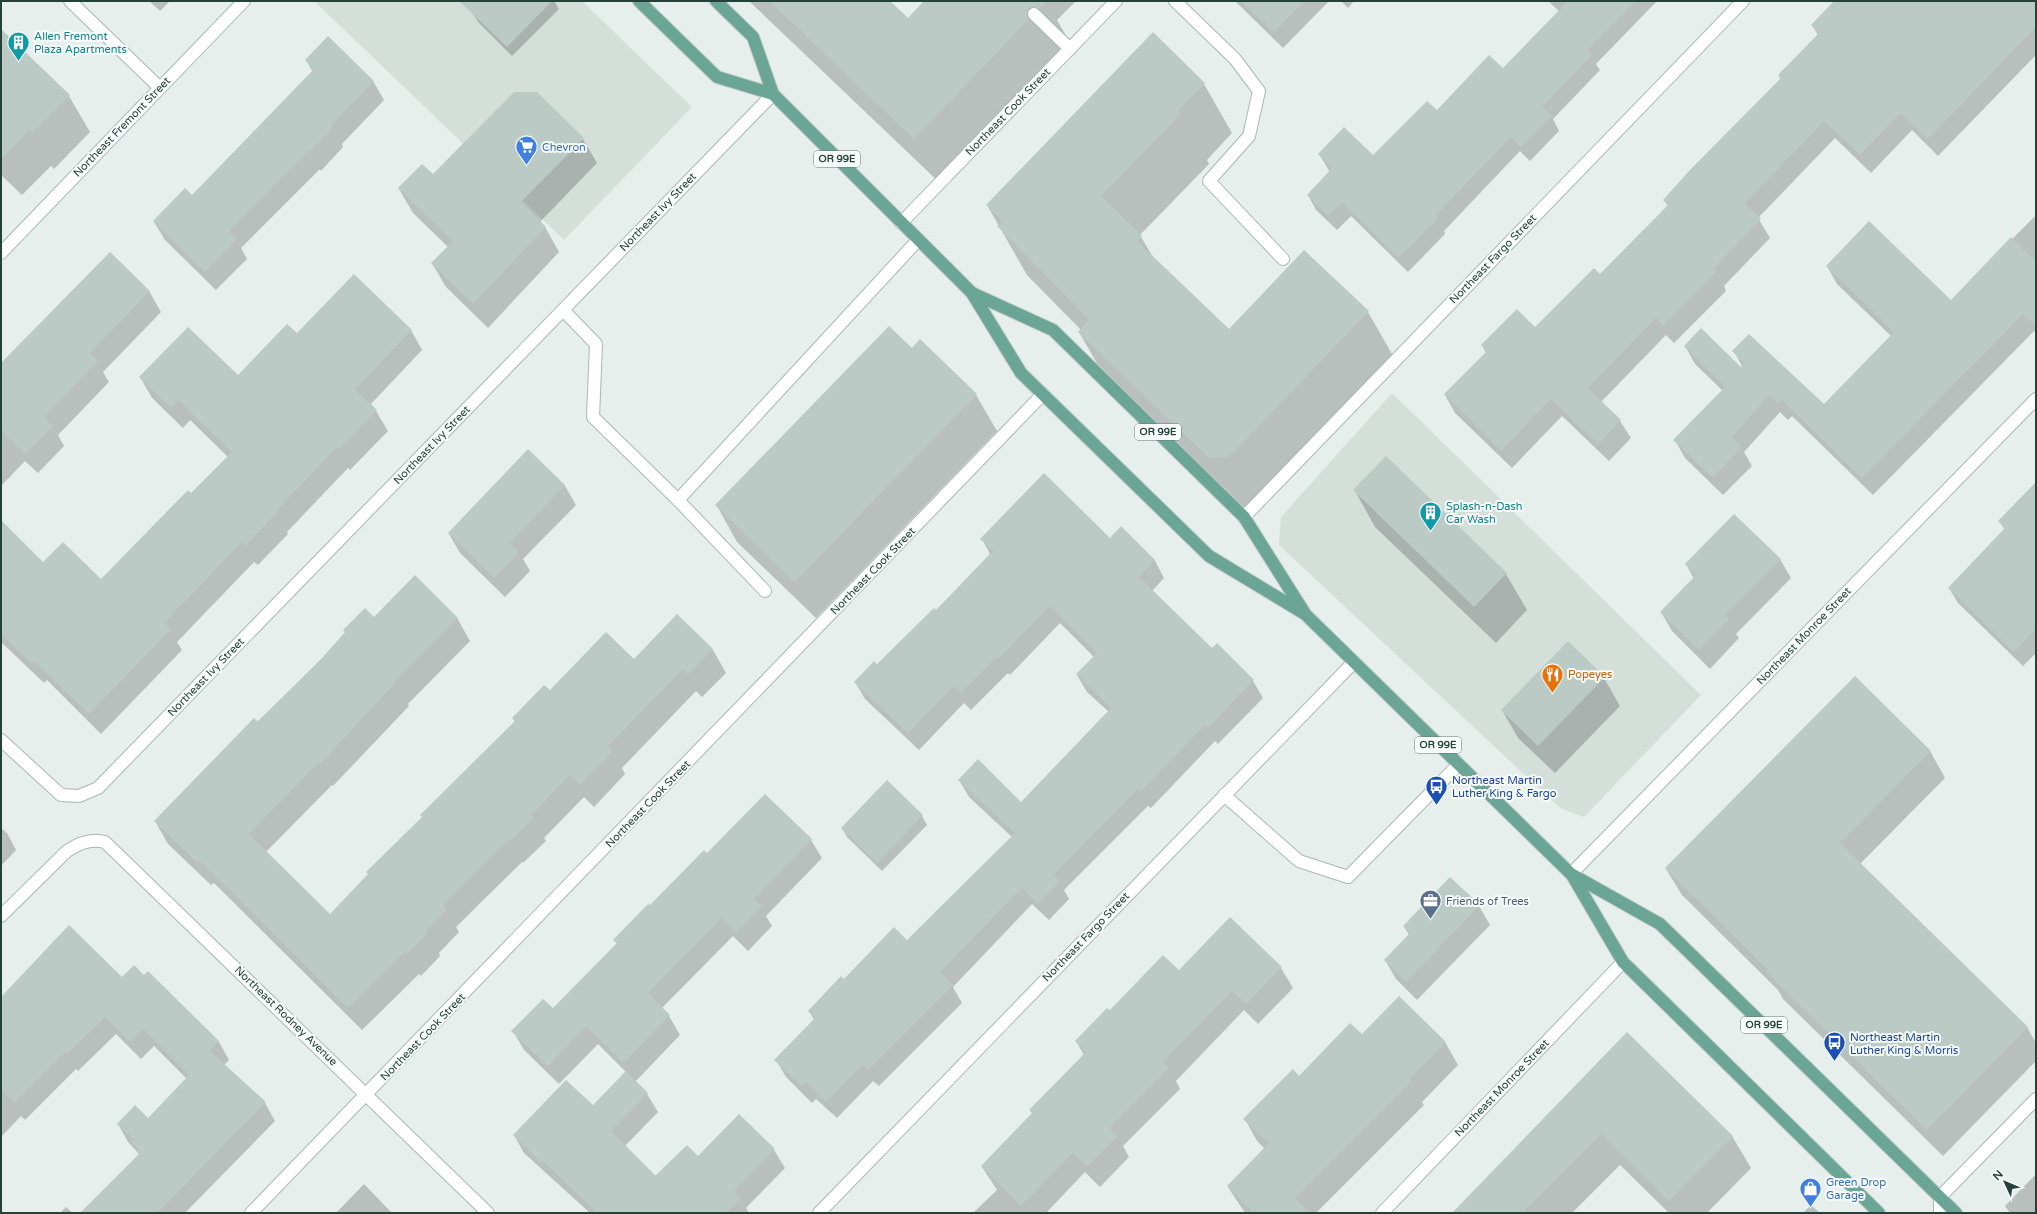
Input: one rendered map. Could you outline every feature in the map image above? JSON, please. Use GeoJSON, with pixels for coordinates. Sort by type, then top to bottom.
{"type":"FeatureCollection","features":[{"type":"Feature","properties":{"kind":"main road","name":"OR 99E"},"geometry":{"type":"LineString","coordinates":[[639,1],[717,77],[773,94]]}},
{"type":"Feature","properties":{"kind":"main road","name":"OR 99E"},"geometry":{"type":"LineString","coordinates":[[716,1],[753,37],[773,94],[972,293],[1021,373],[1209,556],[1305,614],[1458,765],[1572,874],[1660,924],[1956,1213]]}},
{"type":"Feature","properties":{"kind":"main road","name":"OR 99E"},"geometry":{"type":"LineString","coordinates":[[972,293],[1053,330],[1244,517],[1305,614]]}},
{"type":"Feature","properties":{"kind":"main road","name":"OR 99E"},"geometry":{"type":"LineString","coordinates":[[1572,874],[1623,962],[1879,1213]]}},
{"type":"Feature","properties":{"kind":"street"},"geometry":{"type":"LineString","coordinates":[[70,1],[160,88]]}},
{"type":"Feature","properties":{"kind":"street","name":"Northeast Fremont Street"},"geometry":{"type":"LineString","coordinates":[[1,253],[244,1]]}},
{"type":"Feature","properties":{"kind":"street","name":"Northeast Cook Street"},"geometry":{"type":"LineString","coordinates":[[901,223],[1116,1]]}},
{"type":"Feature","properties":{"kind":"street"},"geometry":{"type":"LineString","coordinates":[[1175,1],[1235,59],[1259,90],[1249,136],[1209,181],[1283,259]]}},
{"type":"Feature","properties":{"kind":"street","name":"Northeast Fargo Street"},"geometry":{"type":"LineString","coordinates":[[1244,517],[1743,1]]}},
{"type":"Feature","properties":{"kind":"street"},"geometry":{"type":"LineString","coordinates":[[1034,14],[1070,49]]}},
{"type":"Feature","properties":{"kind":"street","name":"Northeast Ivy Street"},"geometry":{"type":"LineString","coordinates":[[1,740],[61,795],[79,796],[90,793],[105,782],[773,94]]}},
{"type":"Feature","properties":{"kind":"street"},"geometry":{"type":"LineString","coordinates":[[678,500],[918,240]]}},
{"type":"Feature","properties":{"kind":"street"},"geometry":{"type":"LineString","coordinates":[[563,310],[596,344],[593,417],[678,500],[764,591]]}},
{"type":"Feature","properties":{"kind":"street","name":"Northeast Cook Street"},"geometry":{"type":"LineString","coordinates":[[252,1213],[368,1095],[1043,394]]}},
{"type":"Feature","properties":{"kind":"street","name":"Northeast Monroe Street"},"geometry":{"type":"LineString","coordinates":[[1572,874],[2036,399]]}},
{"type":"Feature","properties":{"kind":"street","name":"Northeast Fargo Street"},"geometry":{"type":"LineString","coordinates":[[819,1213],[1354,662]]}},
{"type":"Feature","properties":{"kind":"street"},"geometry":{"type":"LineString","coordinates":[[1224,796],[1299,861],[1348,876],[1458,765]]}},
{"type":"Feature","properties":{"kind":"street","name":"Northeast Rodney Avenue"},"geometry":{"type":"LineString","coordinates":[[1,916],[58,858],[76,845],[93,840],[105,842],[111,846],[488,1213]]}},
{"type":"Feature","properties":{"kind":"street","name":"Northeast Monroe Street"},"geometry":{"type":"LineString","coordinates":[[1382,1213],[1623,962]]}},
{"type":"Feature","properties":{"kind":"street"},"geometry":{"type":"LineString","coordinates":[[1940,1213],[1940,1198],[2036,1099]]}},
{"type":"Feature","properties":{"kind":"shaded area"},"geometry":{"type":"Polygon","coordinates":[[[314,1],[582,1],[692,107],[564,240],[314,1]]]}},
{"type":"Feature","properties":{"kind":"shaded area"},"geometry":{"type":"Polygon","coordinates":[[[1392,393],[1701,695],[1584,817],[1560,808],[1279,545],[1281,517],[1392,393]]]}},
{"type":"Feature","properties":{"kind":"building"},"geometry":{"type":"Polygon","coordinates":[[[459,1],[552,1],[507,47],[459,1]]]}},
{"type":"Feature","properties":{"kind":"building"},"geometry":{"type":"Polygon","coordinates":[[[769,1],[890,1],[908,18],[924,1],[1046,1],[1039,9],[1032,7],[1028,9],[1027,16],[1029,19],[914,139],[769,1]]]}},
{"type":"Feature","properties":{"kind":"building"},"geometry":{"type":"Polygon","coordinates":[[[1241,1],[1304,1],[1274,32],[1241,1]]]}},
{"type":"Feature","properties":{"kind":"building"},"geometry":{"type":"Polygon","coordinates":[[[1568,1],[1636,1],[1587,50],[1592,55],[1542,107],[1552,116],[1521,147],[1511,137],[1435,216],[1438,218],[1399,258],[1342,202],[1328,216],[1307,195],[1332,168],[1318,154],[1344,127],[1373,155],[1427,101],[1437,110],[1489,55],[1503,68],[1568,1]]]}},
{"type":"Feature","properties":{"kind":"building"},"geometry":{"type":"Polygon","coordinates":[[[1834,1],[2036,1],[2036,27],[1928,139],[1901,113],[1860,155],[1824,121],[1745,203],[1761,219],[1713,269],[1716,272],[1663,326],[1656,318],[1588,388],[1621,420],[1598,444],[1551,399],[1501,451],[1444,394],[1487,351],[1481,345],[1517,309],[1535,327],[1594,268],[1600,274],[1668,205],[1663,200],[1690,170],[1781,78],[1778,75],[1819,33],[1811,25],[1834,1]]]}},
{"type":"Feature","properties":{"kind":"building","name":"Allen Fremont Plaza Apartments"},"geometry":{"type":"Polygon","coordinates":[[[1,29],[70,95],[32,133],[30,130],[1,159],[1,29]]]}},
{"type":"Feature","properties":{"kind":"building"},"geometry":{"type":"Polygon","coordinates":[[[1153,32],[1205,83],[1178,111],[1181,114],[1101,196],[1142,236],[1137,241],[1229,329],[1304,250],[1369,311],[1229,457],[1209,458],[1078,332],[1089,320],[997,226],[1002,221],[986,205],[1153,32]]]}},
{"type":"Feature","properties":{"kind":"building"},"geometry":{"type":"Polygon","coordinates":[[[328,36],[374,81],[331,125],[333,128],[309,152],[308,151],[229,231],[237,239],[205,272],[153,221],[185,188],[192,195],[314,69],[305,60],[328,36]]]}},
{"type":"Feature","properties":{"kind":"building"},"geometry":{"type":"Polygon","coordinates":[[[514,92],[537,92],[584,138],[521,202],[546,227],[473,304],[431,263],[453,241],[398,188],[422,164],[433,174],[514,92]]]}},
{"type":"Feature","properties":{"kind":"building"},"geometry":{"type":"Polygon","coordinates":[[[1869,221],[1951,300],[2011,237],[2036,261],[2036,326],[2023,314],[1862,478],[1781,399],[1778,403],[1769,395],[1732,437],[1742,447],[1713,478],[1673,440],[1725,387],[1684,346],[1701,328],[1741,367],[1744,363],[1732,351],[1749,334],[1824,404],[1894,332],[1826,266],[1869,221]]]}},
{"type":"Feature","properties":{"kind":"building"},"geometry":{"type":"Polygon","coordinates":[[[110,252],[150,291],[90,353],[98,361],[44,417],[53,426],[25,454],[1,430],[1,363],[110,252]]]}},
{"type":"Feature","properties":{"kind":"building"},"geometry":{"type":"Polygon","coordinates":[[[354,274],[412,330],[355,389],[377,410],[338,450],[336,448],[245,546],[242,542],[164,623],[171,629],[89,714],[34,661],[32,664],[1,634],[1,520],[43,562],[63,542],[101,579],[188,490],[191,493],[232,452],[178,400],[171,408],[139,377],[188,327],[238,375],[287,324],[297,333],[354,274]]]}},
{"type":"Feature","properties":{"kind":"building"},"geometry":{"type":"Polygon","coordinates":[[[889,326],[912,348],[920,339],[977,394],[795,582],[715,505],[889,326]]]}},
{"type":"Feature","properties":{"kind":"building"},"geometry":{"type":"Polygon","coordinates":[[[528,449],[565,485],[510,543],[519,552],[494,578],[448,533],[528,449]]]}},
{"type":"Feature","properties":{"kind":"building","name":"Splash-n-Dash Car Wash"},"geometry":{"type":"Polygon","coordinates":[[[1386,456],[1507,573],[1474,607],[1353,490],[1386,456]]]}},
{"type":"Feature","properties":{"kind":"building"},"geometry":{"type":"Polygon","coordinates":[[[1044,473],[1110,538],[1121,526],[1155,560],[1139,577],[1212,648],[1217,643],[1254,680],[1208,728],[1205,725],[1140,792],[1138,789],[1053,875],[1060,881],[1038,904],[1022,888],[940,972],[953,985],[868,1070],[863,1064],[826,1102],[806,1082],[802,1086],[774,1060],[815,1018],[808,1011],[841,976],[844,979],[894,927],[907,940],[1015,833],[958,780],[978,759],[1021,802],[1111,708],[1076,674],[1097,653],[1050,606],[999,658],[997,657],[961,693],[954,686],[908,733],[854,682],[874,661],[877,664],[934,608],[936,610],[993,551],[980,539],[1044,473]]]}},
{"type":"Feature","properties":{"kind":"building"},"geometry":{"type":"Polygon","coordinates":[[[2036,482],[2036,629],[2014,652],[1948,588],[2005,528],[1998,521],[2036,482]]]}},
{"type":"Feature","properties":{"kind":"building"},"geometry":{"type":"Polygon","coordinates":[[[1734,514],[1781,559],[1725,615],[1729,619],[1699,650],[1660,612],[1696,575],[1685,564],[1734,514]]]}},
{"type":"Feature","properties":{"kind":"building"},"geometry":{"type":"Polygon","coordinates":[[[415,575],[458,618],[395,681],[396,682],[320,764],[318,763],[249,834],[330,914],[368,874],[366,872],[422,817],[420,815],[515,721],[512,718],[544,685],[550,690],[606,632],[634,659],[677,614],[713,649],[688,675],[683,669],[608,746],[613,751],[580,785],[570,775],[531,815],[534,818],[510,841],[508,840],[443,905],[447,909],[426,931],[428,933],[407,954],[405,952],[348,1008],[200,861],[198,863],[154,821],[254,718],[258,722],[323,657],[345,632],[343,630],[365,608],[374,617],[415,575]]]}},
{"type":"Feature","properties":{"kind":"building","name":"Popeyes"},"geometry":{"type":"Polygon","coordinates":[[[1568,641],[1605,677],[1538,746],[1501,710],[1568,641]]]}},
{"type":"Feature","properties":{"kind":"building"},"geometry":{"type":"Polygon","coordinates":[[[1855,676],[1931,751],[1840,843],[2028,1027],[1927,1130],[1766,972],[1768,970],[1665,868],[1855,676]]]}},
{"type":"Feature","properties":{"kind":"building"},"geometry":{"type":"Polygon","coordinates":[[[887,780],[923,815],[877,863],[841,828],[887,780]]]}},
{"type":"Feature","properties":{"kind":"building"},"geometry":{"type":"Polygon","coordinates":[[[765,794],[812,839],[754,899],[762,906],[736,933],[722,918],[648,993],[670,1015],[624,1063],[586,1026],[548,1066],[511,1031],[543,999],[553,1008],[617,943],[613,940],[648,904],[650,905],[704,850],[707,853],[765,794]]]}},
{"type":"Feature","properties":{"kind":"building"},"geometry":{"type":"Polygon","coordinates":[[[1450,877],[1480,905],[1406,982],[1384,960],[1410,933],[1403,926],[1450,877]]]}},
{"type":"Feature","properties":{"kind":"building"},"geometry":{"type":"Polygon","coordinates":[[[1230,917],[1282,967],[1246,1004],[1232,991],[1163,1062],[1169,1068],[1109,1128],[1118,1136],[1087,1167],[1073,1153],[1021,1206],[981,1166],[1032,1113],[1029,1110],[1086,1052],[1075,1041],[1107,1008],[1110,1010],[1163,955],[1179,970],[1230,917]]]}},
{"type":"Feature","properties":{"kind":"building"},"geometry":{"type":"Polygon","coordinates":[[[69,925],[122,977],[134,965],[144,975],[148,971],[219,1041],[210,1051],[266,1102],[157,1213],[80,1213],[139,1154],[137,1153],[139,1150],[131,1142],[134,1140],[117,1124],[135,1105],[148,1118],[189,1075],[143,1029],[130,1042],[105,1017],[67,1054],[65,1052],[14,1103],[1,1089],[1,997],[69,925]]]}},
{"type":"Feature","properties":{"kind":"building"},"geometry":{"type":"Polygon","coordinates":[[[1399,996],[1446,1042],[1409,1080],[1411,1082],[1295,1198],[1310,1213],[1254,1213],[1227,1186],[1269,1143],[1243,1119],[1293,1069],[1299,1076],[1350,1023],[1362,1034],[1399,996]]]}},
{"type":"Feature","properties":{"kind":"building"},"geometry":{"type":"Polygon","coordinates":[[[1627,1032],[1733,1136],[1669,1201],[1601,1134],[1522,1213],[1452,1213],[1627,1032]]]}},
{"type":"Feature","properties":{"kind":"building"},"geometry":{"type":"Polygon","coordinates":[[[626,1071],[648,1093],[611,1131],[655,1175],[687,1145],[698,1156],[739,1114],[775,1149],[734,1191],[741,1198],[726,1213],[597,1213],[543,1161],[542,1163],[513,1135],[566,1080],[593,1105],[626,1071]]]}},
{"type":"Feature","properties":{"kind":"place","name":"Allen Fremont Plaza Apartments"},"geometry":{"type":"Point","coordinates":[18,62]}},
{"type":"Feature","properties":{"kind":"place","name":"Chevron"},"geometry":{"type":"Point","coordinates":[527,166]}},
{"type":"Feature","properties":{"kind":"place","name":"Splash-n-Dash Car Wash"},"geometry":{"type":"Point","coordinates":[1430,532]}},
{"type":"Feature","properties":{"kind":"place","name":"Popeyes"},"geometry":{"type":"Point","coordinates":[1553,694]}},
{"type":"Feature","properties":{"kind":"place","name":"Northeast Martin Luther King & Fargo"},"geometry":{"type":"Point","coordinates":[1437,806]}},
{"type":"Feature","properties":{"kind":"place","name":"Friends of Trees"},"geometry":{"type":"Point","coordinates":[1431,920]}},
{"type":"Feature","properties":{"kind":"place","name":"Northeast Martin Luther King & Morris"},"geometry":{"type":"Point","coordinates":[1835,1062]}},
{"type":"Feature","properties":{"kind":"place","name":"Green Drop Garage"},"geometry":{"type":"Point","coordinates":[1811,1208]}}]}
